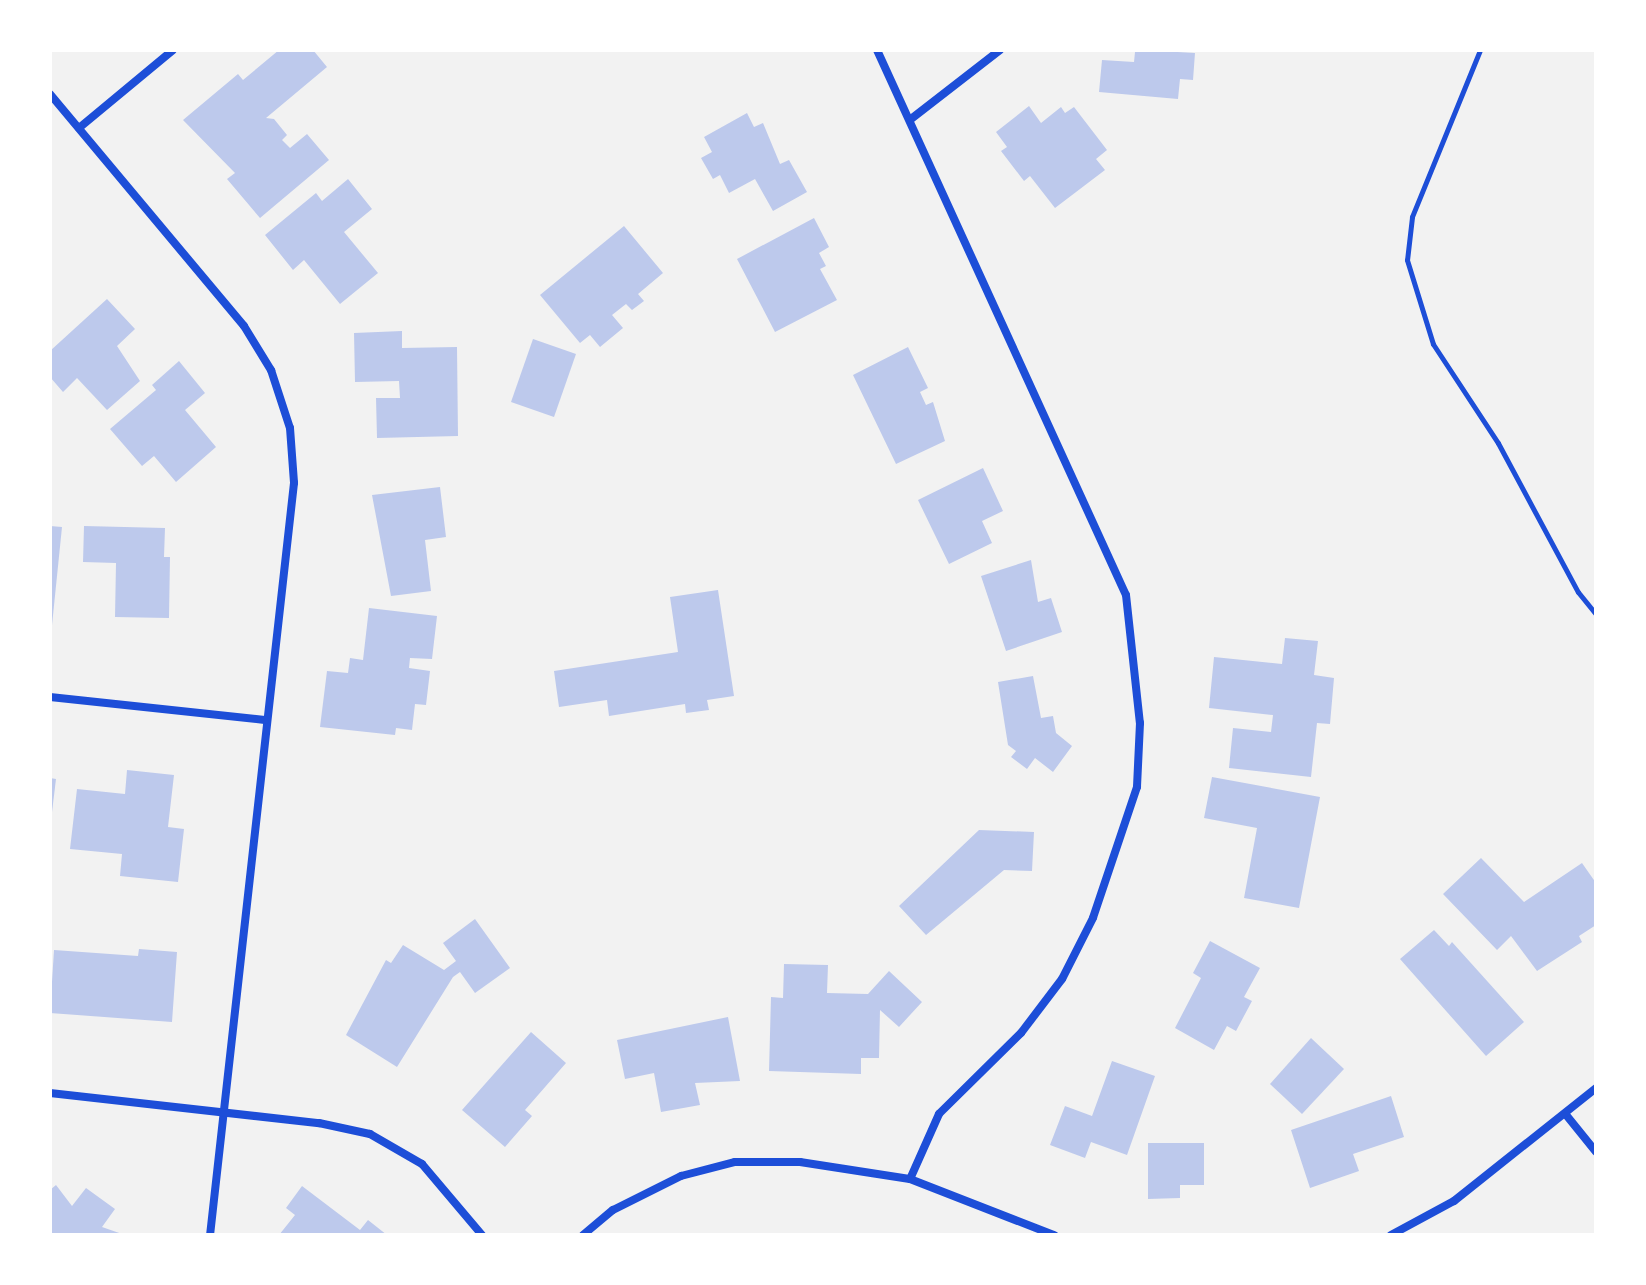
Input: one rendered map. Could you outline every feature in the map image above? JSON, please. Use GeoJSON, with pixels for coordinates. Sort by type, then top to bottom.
{"type":"FeatureCollection","features":[{"type":"Feature","properties":{"kind":"street"},"geometry":{"type":"LineString","coordinates":[[79,128],[173,50]]}},
{"type":"Feature","properties":{"kind":"street"},"geometry":{"type":"LineString","coordinates":[[877,50],[1126,595],[1140,723],[1137,787],[1093,918],[1062,979],[1021,1033],[939,1114],[910,1179]]}},
{"type":"Feature","properties":{"kind":"street"},"geometry":{"type":"LineString","coordinates":[[911,119],[1000,50]]}},
{"type":"Feature","properties":{"kind":"street"},"geometry":{"type":"LineString","coordinates":[[50,94],[244,326],[271,370],[290,428],[294,483],[265,720],[210,1235]]}},
{"type":"Feature","properties":{"kind":"street"},"geometry":{"type":"LineString","coordinates":[[50,697],[265,720]]}},
{"type":"Feature","properties":{"kind":"street"},"geometry":{"type":"LineString","coordinates":[[1391,1235],[1454,1201],[1567,1116],[1596,1088]]}},
{"type":"Feature","properties":{"kind":"street"},"geometry":{"type":"LineString","coordinates":[[50,1093],[225,1112],[370,1134],[422,1164],[482,1235]]}},
{"type":"Feature","properties":{"kind":"street"},"geometry":{"type":"LineString","coordinates":[[1567,1116],[1596,1152]]}},
{"type":"Feature","properties":{"kind":"street"},"geometry":{"type":"LineString","coordinates":[[583,1235],[613,1210],[681,1176],[735,1162],[800,1162],[910,1179],[1054,1235]]}},
{"type":"Feature","properties":{"kind":"path"},"geometry":{"type":"LineString","coordinates":[[1480,50],[1412,217],[1407,260],[1433,344],[1498,443],[1578,592],[1596,614]]}},
{"type":"Feature","properties":{"kind":"building"},"geometry":{"type":"Polygon","coordinates":[[[279,50],[313,50],[327,67],[266,118],[274,119],[287,135],[282,140],[290,148],[307,134],[329,160],[260,218],[227,179],[235,173],[183,120],[238,74],[243,80],[279,50]]]}},
{"type":"Feature","properties":{"kind":"building"},"geometry":{"type":"Polygon","coordinates":[[[1135,52],[1195,53],[1193,80],[1180,79],[1178,99],[1099,92],[1102,60],[1134,62],[1135,52]]]}},
{"type":"Feature","properties":{"kind":"building"},"geometry":{"type":"Polygon","coordinates":[[[1029,106],[1041,123],[1061,107],[1065,113],[1074,107],[1107,150],[1096,159],[1105,170],[1055,208],[1030,176],[1024,181],[1001,151],[1007,147],[996,132],[1029,106]]]}},
{"type":"Feature","properties":{"kind":"building"},"geometry":{"type":"Polygon","coordinates":[[[747,113],[754,127],[763,123],[780,164],[789,160],[807,192],[773,211],[755,179],[729,193],[720,175],[713,179],[701,158],[712,152],[704,137],[747,113]]]}},
{"type":"Feature","properties":{"kind":"building"},"geometry":{"type":"Polygon","coordinates":[[[348,179],[372,209],[344,232],[378,273],[340,304],[304,260],[293,270],[265,235],[316,193],[322,201],[348,179]]]}},
{"type":"Feature","properties":{"kind":"building"},"geometry":{"type":"Polygon","coordinates":[[[814,218],[829,247],[819,253],[826,266],[820,269],[837,300],[775,332],[737,259],[814,218]]]}},
{"type":"Feature","properties":{"kind":"building"},"geometry":{"type":"Polygon","coordinates":[[[624,226],[663,273],[638,294],[644,301],[632,310],[626,304],[612,315],[623,328],[600,347],[590,335],[580,343],[540,295],[624,226]]]}},
{"type":"Feature","properties":{"kind":"building"},"geometry":{"type":"Polygon","coordinates":[[[107,299],[135,329],[117,346],[140,381],[107,410],[77,378],[63,392],[50,377],[50,351],[107,299]]]}},
{"type":"Feature","properties":{"kind":"building"},"geometry":{"type":"Polygon","coordinates":[[[402,331],[402,348],[457,347],[458,436],[377,438],[376,398],[400,398],[399,381],[355,382],[354,333],[402,331]]]}},
{"type":"Feature","properties":{"kind":"building"},"geometry":{"type":"Polygon","coordinates":[[[533,339],[576,354],[554,417],[511,402],[533,339]]]}},
{"type":"Feature","properties":{"kind":"building"},"geometry":{"type":"Polygon","coordinates":[[[908,347],[928,388],[920,392],[926,405],[933,402],[945,441],[896,464],[853,375],[908,347]]]}},
{"type":"Feature","properties":{"kind":"building"},"geometry":{"type":"Polygon","coordinates":[[[179,361],[205,393],[185,410],[216,447],[176,482],[154,456],[142,466],[110,429],[156,390],[152,385],[179,361]]]}},
{"type":"Feature","properties":{"kind":"building"},"geometry":{"type":"Polygon","coordinates":[[[983,468],[1003,511],[982,521],[992,543],[949,564],[918,500],[983,468]]]}},
{"type":"Feature","properties":{"kind":"building"},"geometry":{"type":"Polygon","coordinates":[[[440,487],[446,537],[425,540],[431,591],[391,596],[372,495],[440,487]]]}},
{"type":"Feature","properties":{"kind":"building"},"geometry":{"type":"Polygon","coordinates":[[[50,526],[62,527],[52,625],[50,625],[50,526]]]}},
{"type":"Feature","properties":{"kind":"building"},"geometry":{"type":"Polygon","coordinates":[[[84,526],[165,528],[164,557],[170,557],[169,618],[115,617],[116,563],[83,562],[84,526]]]}},
{"type":"Feature","properties":{"kind":"building"},"geometry":{"type":"Polygon","coordinates":[[[1031,560],[1038,602],[1051,598],[1062,632],[1006,651],[981,576],[1031,560]]]}},
{"type":"Feature","properties":{"kind":"building"},"geometry":{"type":"Polygon","coordinates":[[[718,590],[734,696],[707,700],[709,710],[686,713],[685,704],[609,716],[607,700],[559,707],[554,671],[678,652],[670,597],[718,590]]]}},
{"type":"Feature","properties":{"kind":"building"},"geometry":{"type":"Polygon","coordinates":[[[369,608],[437,616],[432,659],[410,658],[409,668],[430,671],[426,705],[415,704],[412,730],[396,728],[395,735],[320,727],[327,671],[348,673],[350,658],[363,660],[369,608]]]}},
{"type":"Feature","properties":{"kind":"building"},"geometry":{"type":"Polygon","coordinates":[[[1285,638],[1318,641],[1314,675],[1334,678],[1330,724],[1317,723],[1311,777],[1229,768],[1233,728],[1271,732],[1273,715],[1209,708],[1214,657],[1282,664],[1285,638]]]}},
{"type":"Feature","properties":{"kind":"building"},"geometry":{"type":"Polygon","coordinates":[[[1033,676],[1041,718],[1053,716],[1056,733],[1072,746],[1053,772],[1035,758],[1027,769],[1011,757],[1016,751],[1008,745],[998,682],[1033,676]]]}},
{"type":"Feature","properties":{"kind":"building"},"geometry":{"type":"Polygon","coordinates":[[[127,770],[174,775],[168,827],[184,829],[178,882],[120,876],[122,854],[70,849],[77,789],[125,794],[127,770]]]}},
{"type":"Feature","properties":{"kind":"building"},"geometry":{"type":"Polygon","coordinates":[[[1212,777],[1320,797],[1299,908],[1244,898],[1257,828],[1204,818],[1212,777]]]}},
{"type":"Feature","properties":{"kind":"building"},"geometry":{"type":"Polygon","coordinates":[[[50,778],[56,779],[52,812],[50,812],[50,778]]]}},
{"type":"Feature","properties":{"kind":"building"},"geometry":{"type":"Polygon","coordinates":[[[979,830],[1034,832],[1032,871],[1004,870],[926,935],[899,906],[979,830]]]}},
{"type":"Feature","properties":{"kind":"building"},"geometry":{"type":"Polygon","coordinates":[[[1481,858],[1524,902],[1582,863],[1596,883],[1596,925],[1579,936],[1582,942],[1537,971],[1511,936],[1497,950],[1443,894],[1481,858]]]}},
{"type":"Feature","properties":{"kind":"building"},"geometry":{"type":"Polygon","coordinates":[[[475,919],[510,968],[475,993],[460,972],[453,977],[397,1067],[346,1035],[386,960],[391,963],[403,945],[444,970],[456,961],[443,943],[475,919]]]}},
{"type":"Feature","properties":{"kind":"building"},"geometry":{"type":"Polygon","coordinates":[[[1434,930],[1449,946],[1452,942],[1524,1022],[1486,1056],[1400,959],[1434,930]]]}},
{"type":"Feature","properties":{"kind":"building"},"geometry":{"type":"Polygon","coordinates":[[[1210,941],[1260,968],[1244,997],[1252,1001],[1236,1031],[1227,1026],[1214,1050],[1175,1028],[1201,978],[1193,973],[1210,941]]]}},
{"type":"Feature","properties":{"kind":"building"},"geometry":{"type":"Polygon","coordinates":[[[139,949],[177,952],[172,1022],[50,1013],[54,950],[138,956],[139,949]]]}},
{"type":"Feature","properties":{"kind":"building"},"geometry":{"type":"Polygon","coordinates":[[[784,964],[828,965],[827,993],[868,994],[889,971],[922,1002],[899,1027],[880,1010],[879,1058],[861,1058],[861,1074],[769,1071],[771,997],[783,998],[784,964]]]}},
{"type":"Feature","properties":{"kind":"building"},"geometry":{"type":"Polygon","coordinates":[[[728,1017],[740,1081],[695,1083],[700,1105],[661,1112],[654,1073],[625,1079],[617,1040],[728,1017]]]}},
{"type":"Feature","properties":{"kind":"building"},"geometry":{"type":"Polygon","coordinates":[[[531,1032],[566,1063],[525,1110],[532,1116],[505,1147],[462,1110],[531,1032]]]}},
{"type":"Feature","properties":{"kind":"building"},"geometry":{"type":"Polygon","coordinates":[[[1311,1038],[1344,1069],[1302,1114],[1270,1084],[1311,1038]]]}},
{"type":"Feature","properties":{"kind":"building"},"geometry":{"type":"Polygon","coordinates":[[[1112,1061],[1155,1076],[1127,1155],[1091,1142],[1085,1158],[1050,1145],[1065,1106],[1092,1116],[1112,1061]]]}},
{"type":"Feature","properties":{"kind":"building"},"geometry":{"type":"Polygon","coordinates":[[[1391,1096],[1404,1137],[1353,1154],[1359,1171],[1310,1188],[1291,1130],[1391,1096]]]}},
{"type":"Feature","properties":{"kind":"building"},"geometry":{"type":"Polygon","coordinates":[[[1148,1143],[1204,1143],[1204,1185],[1180,1185],[1180,1198],[1148,1199],[1148,1143]]]}},
{"type":"Feature","properties":{"kind":"building"},"geometry":{"type":"Polygon","coordinates":[[[56,1185],[72,1206],[86,1188],[115,1209],[102,1227],[125,1235],[50,1235],[50,1190],[56,1185]]]}},
{"type":"Feature","properties":{"kind":"building"},"geometry":{"type":"Polygon","coordinates":[[[302,1186],[360,1230],[368,1220],[387,1235],[279,1235],[295,1215],[286,1208],[302,1186]]]}}]}
